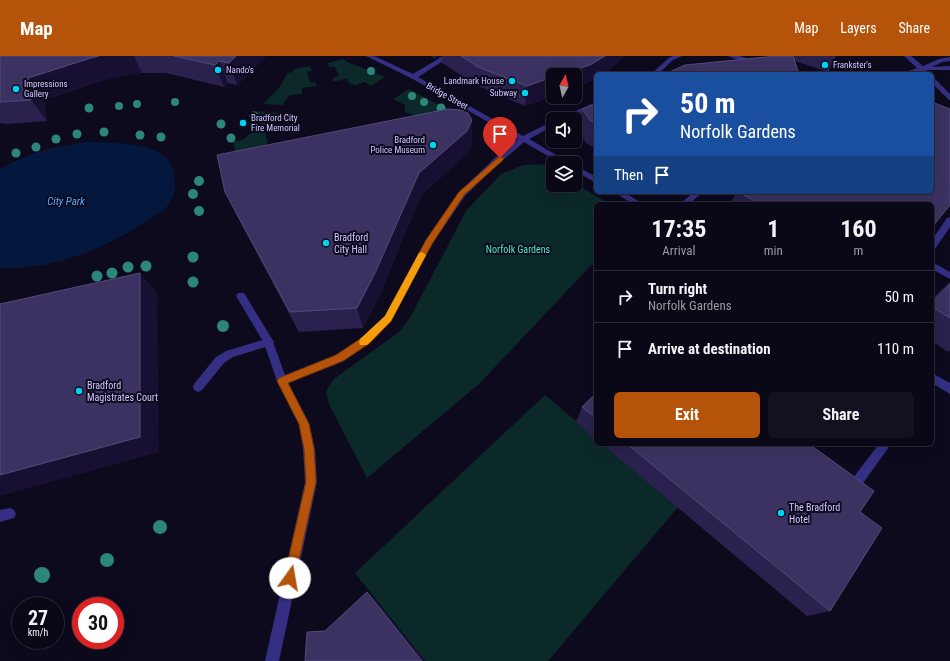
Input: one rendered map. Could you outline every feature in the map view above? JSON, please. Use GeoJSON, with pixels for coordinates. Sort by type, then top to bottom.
{"type":"FeatureCollection","features":[{"type":"Feature","properties":{"kind":"street","name":"Bridge Street"},"geometry":{"type":"LineString","coordinates":[[369,56],[413,78],[553,156]]}},
{"type":"Feature","properties":{"kind":"street"},"geometry":{"type":"LineString","coordinates":[[413,78],[448,56]]}},
{"type":"Feature","properties":{"kind":"street"},"geometry":{"type":"LineString","coordinates":[[656,72],[671,58],[679,56]]}},
{"type":"Feature","properties":{"kind":"street"},"geometry":{"type":"LineString","coordinates":[[907,56],[924,71],[950,68]]}},
{"type":"Feature","properties":{"kind":"street"},"geometry":{"type":"LineString","coordinates":[[939,56],[950,58]]}},
{"type":"Feature","properties":{"kind":"street"},"geometry":{"type":"LineString","coordinates":[[734,57],[763,66]]}},
{"type":"Feature","properties":{"kind":"street"},"geometry":{"type":"LineString","coordinates":[[924,71],[941,60],[950,58]]}},
{"type":"Feature","properties":{"kind":"street"},"geometry":{"type":"LineString","coordinates":[[934,81],[950,98]]}},
{"type":"Feature","properties":{"kind":"street"},"geometry":{"type":"LineString","coordinates":[[578,112],[594,105]]}},
{"type":"Feature","properties":{"kind":"street"},"geometry":{"type":"LineString","coordinates":[[282,381],[340,358],[366,340],[388,319],[429,242],[462,194],[500,158],[523,139],[546,127]]}},
{"type":"Feature","properties":{"kind":"street"},"geometry":{"type":"LineString","coordinates":[[582,172],[594,179]]}},
{"type":"Feature","properties":{"kind":"street"},"geometry":{"type":"LineString","coordinates":[[622,194],[636,202]]}},
{"type":"Feature","properties":{"kind":"street"},"geometry":{"type":"LineString","coordinates":[[686,202],[696,194]]}},
{"type":"Feature","properties":{"kind":"street"},"geometry":{"type":"LineString","coordinates":[[934,244],[950,220]]}},
{"type":"Feature","properties":{"kind":"street"},"geometry":{"type":"LineString","coordinates":[[934,267],[950,276]]}},
{"type":"Feature","properties":{"kind":"street"},"geometry":{"type":"LineString","coordinates":[[241,296],[269,342],[282,381],[304,424],[309,449],[311,482],[272,661]]}},
{"type":"Feature","properties":{"kind":"street"},"geometry":{"type":"LineString","coordinates":[[198,387],[220,360],[230,354],[269,342]]}},
{"type":"Feature","properties":{"kind":"street"},"geometry":{"type":"LineString","coordinates":[[934,381],[950,389]]}},
{"type":"Feature","properties":{"kind":"street"},"geometry":{"type":"LineString","coordinates":[[857,482],[884,446]]}},
{"type":"Feature","properties":{"kind":"green space"},"geometry":{"type":"Polygon","coordinates":[[[343,59],[385,77],[371,86],[364,82],[355,85],[349,83],[347,78],[333,82],[334,77],[339,76],[335,67],[329,67],[328,63],[343,59]]]}},
{"type":"Feature","properties":{"kind":"green space"},"geometry":{"type":"Polygon","coordinates":[[[310,66],[312,71],[307,72],[310,82],[315,82],[317,86],[302,88],[302,94],[290,95],[282,105],[263,104],[279,88],[288,73],[292,72],[294,69],[310,66]]]}},
{"type":"Feature","properties":{"kind":"green space"},"geometry":{"type":"Polygon","coordinates":[[[409,89],[454,113],[416,116],[405,112],[405,105],[393,99],[409,89]]]}},
{"type":"Feature","properties":{"kind":"green space"},"geometry":{"type":"Polygon","coordinates":[[[258,111],[279,113],[265,132],[267,141],[266,150],[236,154],[233,141],[243,140],[262,122],[255,114],[258,111]]]}},
{"type":"Feature","properties":{"kind":"green space","name":"Norfolk Gardens"},"geometry":{"type":"Polygon","coordinates":[[[542,164],[546,166],[546,192],[582,192],[582,187],[606,202],[594,202],[594,262],[480,383],[367,478],[329,404],[326,391],[334,379],[399,332],[411,316],[466,211],[501,174],[523,165],[542,164]]]}},
{"type":"Feature","properties":{"kind":"green space"},"geometry":{"type":"Polygon","coordinates":[[[545,395],[594,436],[594,446],[605,446],[678,507],[548,661],[425,661],[355,573],[545,395]]]}},
{"type":"Feature","properties":{"kind":"water","name":"City Park"},"geometry":{"type":"Polygon","coordinates":[[[86,142],[140,146],[154,150],[164,156],[172,166],[175,178],[174,191],[169,204],[158,214],[129,232],[76,256],[37,266],[0,268],[0,169],[32,154],[86,142]]]}},
{"type":"Feature","properties":{"kind":"building"},"geometry":{"type":"Polygon","coordinates":[[[0,56],[99,56],[28,78],[31,100],[0,102],[0,56]]]}},
{"type":"Feature","properties":{"kind":"building"},"geometry":{"type":"Polygon","coordinates":[[[174,56],[236,56],[229,63],[219,61],[215,65],[174,56]]]}},
{"type":"Feature","properties":{"kind":"building"},"geometry":{"type":"Polygon","coordinates":[[[461,56],[605,56],[590,65],[581,68],[546,68],[546,79],[527,86],[478,67],[461,56]]]}},
{"type":"Feature","properties":{"kind":"building"},"geometry":{"type":"Polygon","coordinates":[[[776,56],[793,56],[798,72],[669,72],[685,65],[776,56]]]}},
{"type":"Feature","properties":{"kind":"building"},"geometry":{"type":"Polygon","coordinates":[[[934,103],[950,109],[950,205],[934,225],[934,202],[756,202],[742,194],[934,194],[934,103]]]}},
{"type":"Feature","properties":{"kind":"building"},"geometry":{"type":"Polygon","coordinates":[[[594,105],[594,122],[591,121],[582,109],[594,105]]]}},
{"type":"Feature","properties":{"kind":"building","name":"Bradford City Hall"},"geometry":{"type":"Polygon","coordinates":[[[448,109],[461,110],[468,113],[472,120],[467,131],[419,173],[376,271],[357,308],[290,312],[225,192],[217,155],[448,109]]]}},
{"type":"Feature","properties":{"kind":"building","name":"Bradford Magistrates Court"},"geometry":{"type":"Polygon","coordinates":[[[140,273],[140,437],[0,475],[0,304],[140,273]]]}},
{"type":"Feature","properties":{"kind":"building"},"geometry":{"type":"Polygon","coordinates":[[[950,284],[950,318],[934,308],[934,301],[950,284]]]}},
{"type":"Feature","properties":{"kind":"building"},"geometry":{"type":"Polygon","coordinates":[[[594,395],[594,416],[582,407],[594,395]]]}},
{"type":"Feature","properties":{"kind":"building","name":"The Bradford Hotel"},"geometry":{"type":"Polygon","coordinates":[[[629,446],[812,446],[874,491],[860,512],[882,528],[830,611],[629,446]]]}},
{"type":"Feature","properties":{"kind":"building"},"geometry":{"type":"Polygon","coordinates":[[[367,592],[422,661],[305,661],[307,632],[325,631],[367,592]]]}},
{"type":"Feature","properties":{"kind":"slow traffic"},"geometry":{"type":"LineString","coordinates":[[364,342],[388,319],[422,255]]}},
{"type":"Feature","properties":{"kind":"place","name":"Frankster's"},"geometry":{"type":"Point","coordinates":[825,65]}},
{"type":"Feature","properties":{"kind":"place","name":"Nando's"},"geometry":{"type":"Point","coordinates":[218,70]}},
{"type":"Feature","properties":{"kind":"place","name":"Landmark House"},"geometry":{"type":"Point","coordinates":[512,81]}},
{"type":"Feature","properties":{"kind":"place","name":"Impressions Gallery"},"geometry":{"type":"Point","coordinates":[16,89]}},
{"type":"Feature","properties":{"kind":"place","name":"Subway"},"geometry":{"type":"Point","coordinates":[525,93]}},
{"type":"Feature","properties":{"kind":"place","name":"Bradford City Fire Memorial"},"geometry":{"type":"Point","coordinates":[243,123]}},
{"type":"Feature","properties":{"kind":"place","name":"Bradford Police Museum"},"geometry":{"type":"Point","coordinates":[433,145]}},
{"type":"Feature","properties":{"kind":"place","name":"Bradford City Hall"},"geometry":{"type":"Point","coordinates":[326,243]}},
{"type":"Feature","properties":{"kind":"place","name":"Bradford Magistrates Court"},"geometry":{"type":"Point","coordinates":[79,391]}},
{"type":"Feature","properties":{"kind":"place","name":"The Bradford Hotel"},"geometry":{"type":"Point","coordinates":[781,513]}},
{"type":"Feature","properties":{"kind":"route"},"geometry":{"type":"LineString","coordinates":[[290,578],[311,482],[309,449],[304,424],[282,381],[340,358],[366,340],[388,319],[429,242],[462,194],[477,178],[500,158]]}}]}
